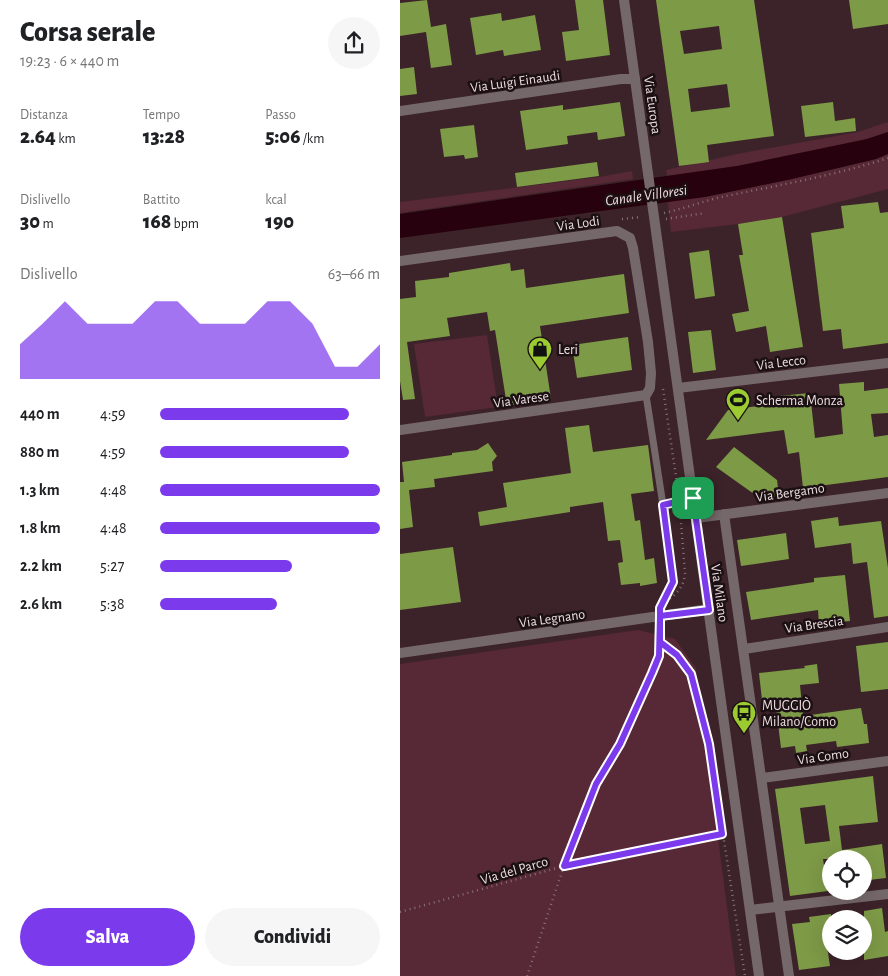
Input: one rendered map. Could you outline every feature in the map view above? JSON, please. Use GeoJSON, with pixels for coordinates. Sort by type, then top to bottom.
{"type":"FeatureCollection","features":[{"type":"Feature","properties":{"kind":"street","name":"Via Europa"},"geometry":{"type":"LineString","coordinates":[[624,0],[654,216]]}},
{"type":"Feature","properties":{"kind":"street","name":"Via Luigi Einaudi"},"geometry":{"type":"LineString","coordinates":[[400,111],[621,79],[635,79]]}},
{"type":"Feature","properties":{"kind":"street","name":"Via Milano"},"geometry":{"type":"LineString","coordinates":[[654,216],[759,976]]}},
{"type":"Feature","properties":{"kind":"street","name":"Via Lodi"},"geometry":{"type":"LineString","coordinates":[[400,262],[617,231],[623,234],[630,238],[633,248],[648,342],[651,372],[650,388],[646,395]]}},
{"type":"Feature","properties":{"kind":"street","name":"Via Lecco"},"geometry":{"type":"LineString","coordinates":[[678,388],[888,363]]}},
{"type":"Feature","properties":{"kind":"street","name":"Via Varese"},"geometry":{"type":"LineString","coordinates":[[400,430],[646,395]]}},
{"type":"Feature","properties":{"kind":"street","name":"Via Bergamo"},"geometry":{"type":"LineString","coordinates":[[696,518],[888,493]]}},
{"type":"Feature","properties":{"kind":"street","name":"Via Milano"},"geometry":{"type":"LineString","coordinates":[[724,514],[789,976]]}},
{"type":"Feature","properties":{"kind":"street","name":"Via Legnano"},"geometry":{"type":"LineString","coordinates":[[400,653],[660,612],[709,610]]}},
{"type":"Feature","properties":{"kind":"street","name":"Via Brescia"},"geometry":{"type":"LineString","coordinates":[[744,649],[888,627]]}},
{"type":"Feature","properties":{"kind":"street","name":"Via Como"},"geometry":{"type":"LineString","coordinates":[[762,778],[888,761]]}},
{"type":"Feature","properties":{"kind":"street"},"geometry":{"type":"LineString","coordinates":[[750,910],[888,894]]}},
{"type":"Feature","properties":{"kind":"lane"},"geometry":{"type":"LineString","coordinates":[[646,395],[663,505],[693,498]]}},
{"type":"Feature","properties":{"kind":"path"},"geometry":{"type":"LineString","coordinates":[[654,216],[705,213]]}},
{"type":"Feature","properties":{"kind":"path"},"geometry":{"type":"LineString","coordinates":[[660,612],[679,592],[684,582],[680,502]]}},
{"type":"Feature","properties":{"kind":"path"},"geometry":{"type":"LineString","coordinates":[[527,976],[564,866],[596,784],[620,744],[659,656],[660,612],[673,582],[663,505]]}},
{"type":"Feature","properties":{"kind":"path"},"geometry":{"type":"LineString","coordinates":[[660,642],[677,655],[691,674],[709,744],[744,976]]}},
{"type":"Feature","properties":{"kind":"path","name":"Via del Parco"},"geometry":{"type":"LineString","coordinates":[[400,912],[564,866],[722,834]]}},
{"type":"Feature","properties":{"kind":"shaded area"},"geometry":{"type":"Polygon","coordinates":[[[888,122],[888,132],[834,148],[751,164],[667,176],[666,170],[737,154],[858,132],[888,122]]]}},
{"type":"Feature","properties":{"kind":"shaded area"},"geometry":{"type":"Polygon","coordinates":[[[888,154],[888,189],[782,217],[671,232],[668,202],[772,183],[876,159],[888,154]]]}},
{"type":"Feature","properties":{"kind":"shaded area"},"geometry":{"type":"Polygon","coordinates":[[[632,171],[633,179],[400,213],[400,202],[599,177],[632,171]]]}},
{"type":"Feature","properties":{"kind":"shaded area"},"geometry":{"type":"Polygon","coordinates":[[[487,335],[498,407],[425,417],[414,344],[487,335]]]}},
{"type":"Feature","properties":{"kind":"shaded area"},"geometry":{"type":"Polygon","coordinates":[[[638,630],[675,639],[696,668],[736,976],[400,976],[400,664],[638,630]]]}},
{"type":"Feature","properties":{"kind":"water","name":"Canale Villoresi"},"geometry":{"type":"Polygon","coordinates":[[[888,132],[888,154],[876,159],[792,179],[705,197],[400,238],[400,214],[737,166],[867,139],[888,132]]]}},
{"type":"Feature","properties":{"kind":"building"},"geometry":{"type":"Polygon","coordinates":[[[427,0],[431,27],[446,24],[452,65],[431,68],[426,32],[400,36],[400,3],[427,0]]]}},
{"type":"Feature","properties":{"kind":"building"},"geometry":{"type":"Polygon","coordinates":[[[575,0],[603,0],[610,55],[566,61],[562,32],[579,30],[575,0]]]}},
{"type":"Feature","properties":{"kind":"building"},"geometry":{"type":"Polygon","coordinates":[[[656,0],[754,0],[774,136],[707,145],[709,162],[679,166],[656,0]],[[719,26],[680,31],[684,54],[722,49],[719,26]],[[727,84],[688,89],[691,112],[730,107],[727,84]]]}},
{"type":"Feature","properties":{"kind":"building"},"geometry":{"type":"Polygon","coordinates":[[[849,0],[888,0],[888,24],[853,29],[849,0]]]}},
{"type":"Feature","properties":{"kind":"building"},"geometry":{"type":"Polygon","coordinates":[[[501,13],[502,21],[535,15],[541,50],[504,56],[503,50],[476,55],[470,18],[501,13]]]}},
{"type":"Feature","properties":{"kind":"building"},"geometry":{"type":"Polygon","coordinates":[[[414,67],[417,94],[400,96],[400,69],[414,67]]]}},
{"type":"Feature","properties":{"kind":"building"},"geometry":{"type":"Polygon","coordinates":[[[620,102],[625,136],[598,140],[597,132],[567,136],[568,144],[526,150],[520,111],[563,105],[563,110],[620,102]]]}},
{"type":"Feature","properties":{"kind":"building"},"geometry":{"type":"Polygon","coordinates":[[[833,102],[835,121],[855,118],[856,131],[805,137],[801,106],[833,102]]]}},
{"type":"Feature","properties":{"kind":"building"},"geometry":{"type":"Polygon","coordinates":[[[474,125],[478,157],[465,159],[464,155],[444,157],[440,129],[474,125]]]}},
{"type":"Feature","properties":{"kind":"building"},"geometry":{"type":"Polygon","coordinates":[[[597,162],[599,176],[517,187],[515,173],[597,162]]]}},
{"type":"Feature","properties":{"kind":"building"},"geometry":{"type":"Polygon","coordinates":[[[878,202],[880,213],[888,212],[888,343],[843,349],[841,329],[823,331],[811,233],[844,228],[841,206],[878,202]]]}},
{"type":"Feature","properties":{"kind":"building"},"geometry":{"type":"Polygon","coordinates":[[[782,217],[803,347],[770,352],[766,326],[736,332],[732,314],[749,311],[739,255],[743,255],[738,224],[782,217]]]}},
{"type":"Feature","properties":{"kind":"building"},"geometry":{"type":"Polygon","coordinates":[[[709,250],[715,296],[695,299],[689,253],[709,250]]]}},
{"type":"Feature","properties":{"kind":"building"},"geometry":{"type":"Polygon","coordinates":[[[510,263],[511,271],[524,269],[526,288],[624,274],[629,313],[540,326],[551,399],[507,406],[495,330],[490,331],[487,312],[447,318],[450,336],[407,342],[415,399],[403,400],[400,381],[400,299],[416,297],[415,281],[449,277],[449,273],[510,263]]]}},
{"type":"Feature","properties":{"kind":"building"},"geometry":{"type":"Polygon","coordinates":[[[711,330],[716,370],[693,373],[688,332],[711,330]]]}},
{"type":"Feature","properties":{"kind":"building"},"geometry":{"type":"Polygon","coordinates":[[[628,337],[632,370],[577,378],[572,345],[628,337]]]}},
{"type":"Feature","properties":{"kind":"building"},"geometry":{"type":"Polygon","coordinates":[[[864,382],[864,391],[888,388],[888,413],[871,414],[874,437],[888,435],[888,477],[803,488],[799,452],[788,454],[784,430],[706,440],[728,410],[780,403],[779,396],[810,393],[815,438],[843,434],[839,384],[864,382]]]}},
{"type":"Feature","properties":{"kind":"building"},"geometry":{"type":"Polygon","coordinates":[[[589,425],[593,452],[648,445],[654,491],[631,494],[635,521],[640,520],[645,560],[654,558],[657,583],[640,586],[640,583],[621,585],[618,563],[623,562],[620,540],[608,541],[603,502],[570,507],[570,512],[480,526],[478,512],[507,507],[503,483],[571,473],[565,428],[589,425]]]}},
{"type":"Feature","properties":{"kind":"building"},"geometry":{"type":"Polygon","coordinates":[[[488,443],[497,456],[492,462],[493,471],[434,479],[435,487],[409,490],[413,527],[400,529],[400,482],[404,482],[402,462],[477,450],[488,443]]]}},
{"type":"Feature","properties":{"kind":"building"},"geometry":{"type":"Polygon","coordinates":[[[734,447],[777,480],[779,496],[761,499],[716,467],[734,447]]]}},
{"type":"Feature","properties":{"kind":"building"},"geometry":{"type":"Polygon","coordinates":[[[838,517],[839,526],[881,521],[888,568],[888,616],[874,618],[867,562],[853,564],[851,543],[815,548],[811,521],[838,517]]]}},
{"type":"Feature","properties":{"kind":"building"},"geometry":{"type":"Polygon","coordinates":[[[786,533],[789,559],[741,566],[737,540],[786,533]]]}},
{"type":"Feature","properties":{"kind":"building"},"geometry":{"type":"Polygon","coordinates":[[[453,547],[461,602],[400,610],[400,554],[453,547]]]}},
{"type":"Feature","properties":{"kind":"building"},"geometry":{"type":"Polygon","coordinates":[[[845,575],[850,621],[819,624],[818,610],[751,620],[746,592],[814,582],[814,578],[845,575]]]}},
{"type":"Feature","properties":{"kind":"building"},"geometry":{"type":"Polygon","coordinates":[[[888,642],[888,689],[861,692],[856,646],[888,642]]]}},
{"type":"Feature","properties":{"kind":"building"},"geometry":{"type":"Polygon","coordinates":[[[817,664],[819,683],[800,685],[803,716],[861,708],[864,724],[867,724],[869,743],[837,747],[836,741],[806,745],[807,751],[796,753],[795,746],[781,748],[775,699],[762,700],[759,673],[805,668],[804,666],[817,664]]]}},
{"type":"Feature","properties":{"kind":"building"},"geometry":{"type":"Polygon","coordinates":[[[873,776],[878,822],[839,826],[842,850],[822,850],[822,892],[790,896],[775,789],[873,776]],[[825,805],[800,808],[805,844],[830,841],[825,805]]]}},
{"type":"Feature","properties":{"kind":"building"},"geometry":{"type":"Polygon","coordinates":[[[882,844],[886,878],[872,880],[872,850],[842,850],[882,844]]]}},
{"type":"Feature","properties":{"kind":"building"},"geometry":{"type":"Polygon","coordinates":[[[882,908],[885,932],[888,931],[888,956],[872,959],[872,910],[870,910],[882,908]]]}},
{"type":"Feature","properties":{"kind":"building"},"geometry":{"type":"Polygon","coordinates":[[[822,915],[822,960],[829,960],[830,966],[799,970],[792,924],[810,922],[809,917],[822,915]]]}},
{"type":"Feature","properties":{"kind":"place","name":"Leri"},"geometry":{"type":"Point","coordinates":[540,370]}},
{"type":"Feature","properties":{"kind":"place","name":"Scherma Monza"},"geometry":{"type":"Point","coordinates":[738,421]}},
{"type":"Feature","properties":{"kind":"place","name":"MUGGIÒ Milano/Como"},"geometry":{"type":"Point","coordinates":[744,734]}},
{"type":"Feature","properties":{"kind":"route"},"geometry":{"type":"LineString","coordinates":[[693,498],[663,505],[673,582],[660,608],[660,642],[677,655],[691,674],[709,744],[722,834],[564,866],[596,784],[620,744],[659,656],[660,642],[660,616],[701,610],[709,610],[693,498]]}}]}
